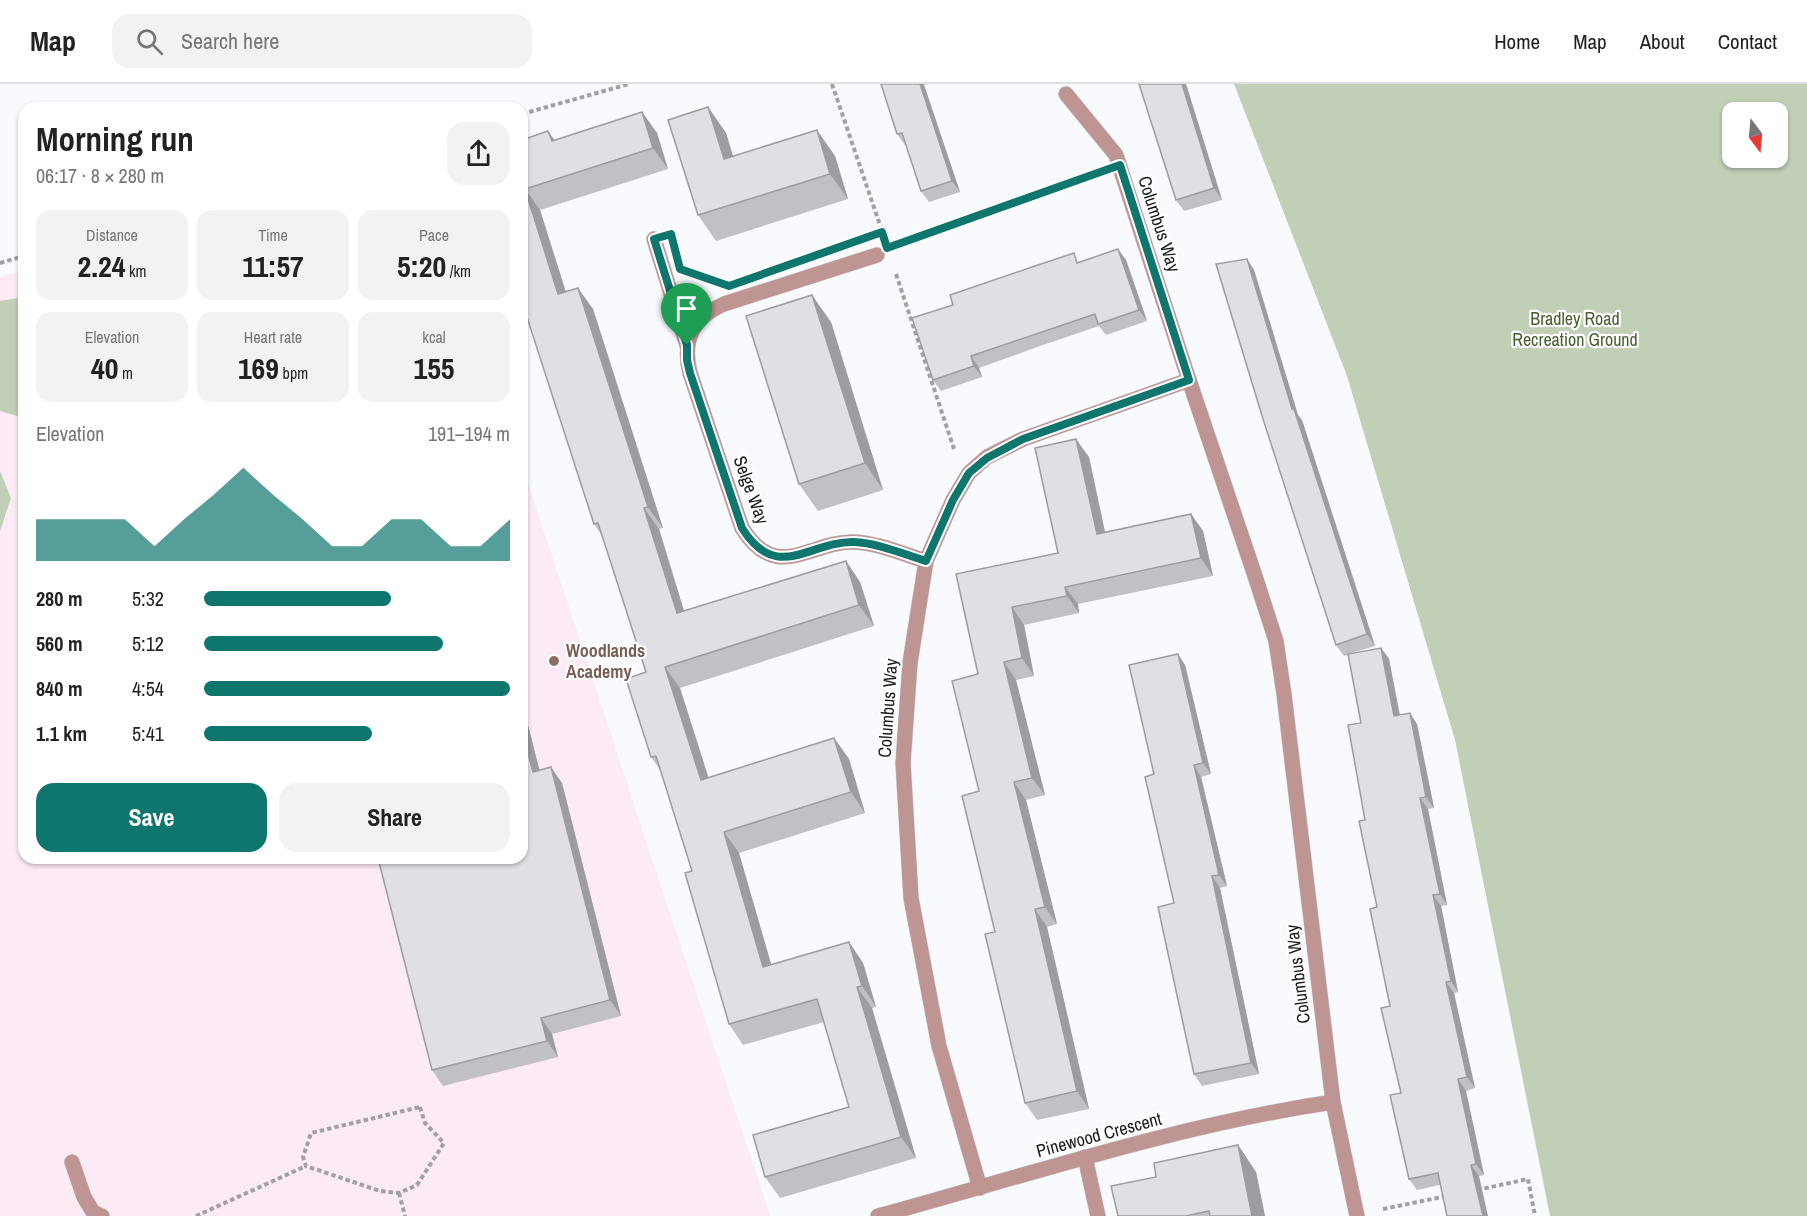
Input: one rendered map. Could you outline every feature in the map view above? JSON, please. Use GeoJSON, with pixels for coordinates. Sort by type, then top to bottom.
{"type":"FeatureCollection","features":[{"type":"Feature","properties":{"kind":"street","name":"Columbus Way"},"geometry":{"type":"LineString","coordinates":[[1066,94],[1116,155],[1120,165],[1276,641],[1333,1102],[1357,1215]]}},
{"type":"Feature","properties":{"kind":"street","name":"Selge Way"},"geometry":{"type":"LineString","coordinates":[[654,239],[687,345],[690,373],[742,528],[750,541],[762,551],[776,556],[790,557],[840,543],[854,542],[926,561]]}},
{"type":"Feature","properties":{"kind":"street"},"geometry":{"type":"LineString","coordinates":[[687,345],[692,331],[711,310],[877,255]]}},
{"type":"Feature","properties":{"kind":"street","name":"Columbus Way"},"geometry":{"type":"LineString","coordinates":[[980,1188],[939,1046],[911,898],[903,763],[910,663],[926,561],[953,500],[969,473],[987,458],[1023,439],[1189,380]]}},
{"type":"Feature","properties":{"kind":"street","name":"Pinewood Crescent"},"geometry":{"type":"LineString","coordinates":[[878,1216],[1085,1157],[1274,1111],[1333,1102]]}},
{"type":"Feature","properties":{"kind":"street"},"geometry":{"type":"LineString","coordinates":[[1085,1157],[1098,1216]]}},
{"type":"Feature","properties":{"kind":"street"},"geometry":{"type":"LineString","coordinates":[[72,1162],[84,1197],[93,1212],[102,1216]]}},
{"type":"Feature","properties":{"kind":"path"},"geometry":{"type":"LineString","coordinates":[[528,112],[629,84]]}},
{"type":"Feature","properties":{"kind":"path"},"geometry":{"type":"LineString","coordinates":[[832,84],[882,232]]}},
{"type":"Feature","properties":{"kind":"path"},"geometry":{"type":"LineString","coordinates":[[898,244],[1120,165]]}},
{"type":"Feature","properties":{"kind":"path"},"geometry":{"type":"LineString","coordinates":[[0,263],[18,258]]}},
{"type":"Feature","properties":{"kind":"path"},"geometry":{"type":"LineString","coordinates":[[690,272],[719,282]]}},
{"type":"Feature","properties":{"kind":"path"},"geometry":{"type":"LineString","coordinates":[[896,273],[957,458],[969,473]]}},
{"type":"Feature","properties":{"kind":"path"},"geometry":{"type":"LineString","coordinates":[[196,1216],[306,1166],[380,1191],[399,1192],[417,1185],[444,1143],[425,1123],[420,1107],[310,1133],[303,1157],[306,1166]]}},
{"type":"Feature","properties":{"kind":"path"},"geometry":{"type":"LineString","coordinates":[[1471,1191],[1528,1179],[1535,1216]]}},
{"type":"Feature","properties":{"kind":"path"},"geometry":{"type":"LineString","coordinates":[[399,1192],[405,1216]]}},
{"type":"Feature","properties":{"kind":"path"},"geometry":{"type":"LineString","coordinates":[[1357,1215],[1448,1196]]}},
{"type":"Feature","properties":{"kind":"shaded area","name":"Woodlands Academy"},"geometry":{"type":"Polygon","coordinates":[[[18,272],[18,864],[528,864],[528,483],[770,1216],[0,1216],[0,277],[18,272]]]}},
{"type":"Feature","properties":{"kind":"green space","name":"Bradley Road Recreation Ground"},"geometry":{"type":"Polygon","coordinates":[[[1234,84],[1807,84],[1807,1216],[1550,1216],[1455,740],[1347,376],[1234,84]]]}},
{"type":"Feature","properties":{"kind":"green space"},"geometry":{"type":"Polygon","coordinates":[[[18,298],[17,416],[0,411],[0,301],[18,298]]]}},
{"type":"Feature","properties":{"kind":"green space"},"geometry":{"type":"Polygon","coordinates":[[[0,471],[11,498],[0,531],[0,471]]]}},
{"type":"Feature","properties":{"kind":"building"},"geometry":{"type":"Polygon","coordinates":[[[881,84],[920,84],[952,181],[921,191],[902,133],[897,134],[881,84]]]}},
{"type":"Feature","properties":{"kind":"building"},"geometry":{"type":"Polygon","coordinates":[[[1139,84],[1182,84],[1214,188],[1176,200],[1139,84]]]}},
{"type":"Feature","properties":{"kind":"building"},"geometry":{"type":"Polygon","coordinates":[[[708,107],[724,159],[817,130],[830,174],[698,215],[668,120],[708,107]]]}},
{"type":"Feature","properties":{"kind":"building"},"geometry":{"type":"Polygon","coordinates":[[[642,112],[653,148],[528,188],[528,138],[548,131],[552,141],[642,112]]]}},
{"type":"Feature","properties":{"kind":"building"},"geometry":{"type":"Polygon","coordinates":[[[528,199],[558,294],[578,288],[648,507],[644,508],[677,613],[846,561],[859,605],[665,667],[701,780],[834,738],[851,792],[724,832],[763,967],[849,942],[862,986],[857,987],[901,1137],[765,1177],[753,1135],[849,1107],[817,999],[729,1024],[685,873],[692,871],[656,756],[651,757],[626,679],[646,672],[598,523],[594,524],[528,320],[528,199]]]}},
{"type":"Feature","properties":{"kind":"building"},"geometry":{"type":"Polygon","coordinates":[[[1118,249],[1139,310],[1098,324],[1095,314],[971,356],[974,366],[933,380],[912,318],[953,305],[950,295],[1032,267],[1074,253],[1077,263],[1118,249]]]}},
{"type":"Feature","properties":{"kind":"building"},"geometry":{"type":"Polygon","coordinates":[[[1247,259],[1292,409],[1294,409],[1367,634],[1336,645],[1216,264],[1247,259]]]}},
{"type":"Feature","properties":{"kind":"building"},"geometry":{"type":"Polygon","coordinates":[[[812,295],[865,463],[799,484],[746,316],[812,295]]]}},
{"type":"Feature","properties":{"kind":"building"},"geometry":{"type":"Polygon","coordinates":[[[1076,439],[1097,534],[1191,514],[1201,558],[1065,587],[1067,596],[1012,607],[1022,658],[1004,662],[1032,778],[1014,782],[1045,907],[1035,909],[1077,1091],[1025,1103],[985,934],[995,932],[962,796],[979,791],[952,681],[978,674],[956,574],[1058,553],[1035,448],[1076,439]]]}},
{"type":"Feature","properties":{"kind":"building"},"geometry":{"type":"Polygon","coordinates":[[[1381,648],[1394,716],[1410,713],[1426,797],[1420,798],[1440,894],[1433,895],[1451,981],[1446,982],[1467,1077],[1458,1079],[1476,1164],[1471,1165],[1483,1216],[1447,1216],[1438,1173],[1409,1179],[1390,1095],[1401,1093],[1381,1008],[1390,1006],[1370,909],[1377,907],[1359,821],[1365,820],[1348,725],[1361,723],[1348,654],[1381,648]]]}},
{"type":"Feature","properties":{"kind":"building"},"geometry":{"type":"Polygon","coordinates":[[[1178,654],[1203,763],[1194,765],[1219,875],[1212,876],[1251,1063],[1194,1074],[1158,907],[1174,903],[1145,777],[1154,774],[1129,665],[1178,654]]]}},
{"type":"Feature","properties":{"kind":"building","name":"Woodlands Academy"},"geometry":{"type":"Polygon","coordinates":[[[528,753],[533,772],[551,767],[610,1000],[541,1018],[547,1041],[432,1070],[380,864],[528,864],[528,753]]]}},
{"type":"Feature","properties":{"kind":"building"},"geometry":{"type":"Polygon","coordinates":[[[1238,1145],[1252,1216],[1210,1216],[1209,1211],[1186,1216],[1118,1216],[1111,1186],[1156,1177],[1154,1163],[1238,1145]]]}},
{"type":"Feature","properties":{"kind":"place","name":"Woodlands Academy"},"geometry":{"type":"Point","coordinates":[554,661]}},
{"type":"Feature","properties":{"kind":"route"},"geometry":{"type":"LineString","coordinates":[[1120,165],[1189,380],[1023,439],[987,458],[969,473],[953,500],[926,561],[854,542],[840,543],[790,557],[776,556],[762,551],[750,541],[742,528],[690,373],[687,345],[654,239],[671,234],[680,269],[729,286],[882,232],[887,248],[1120,165]]}}]}
